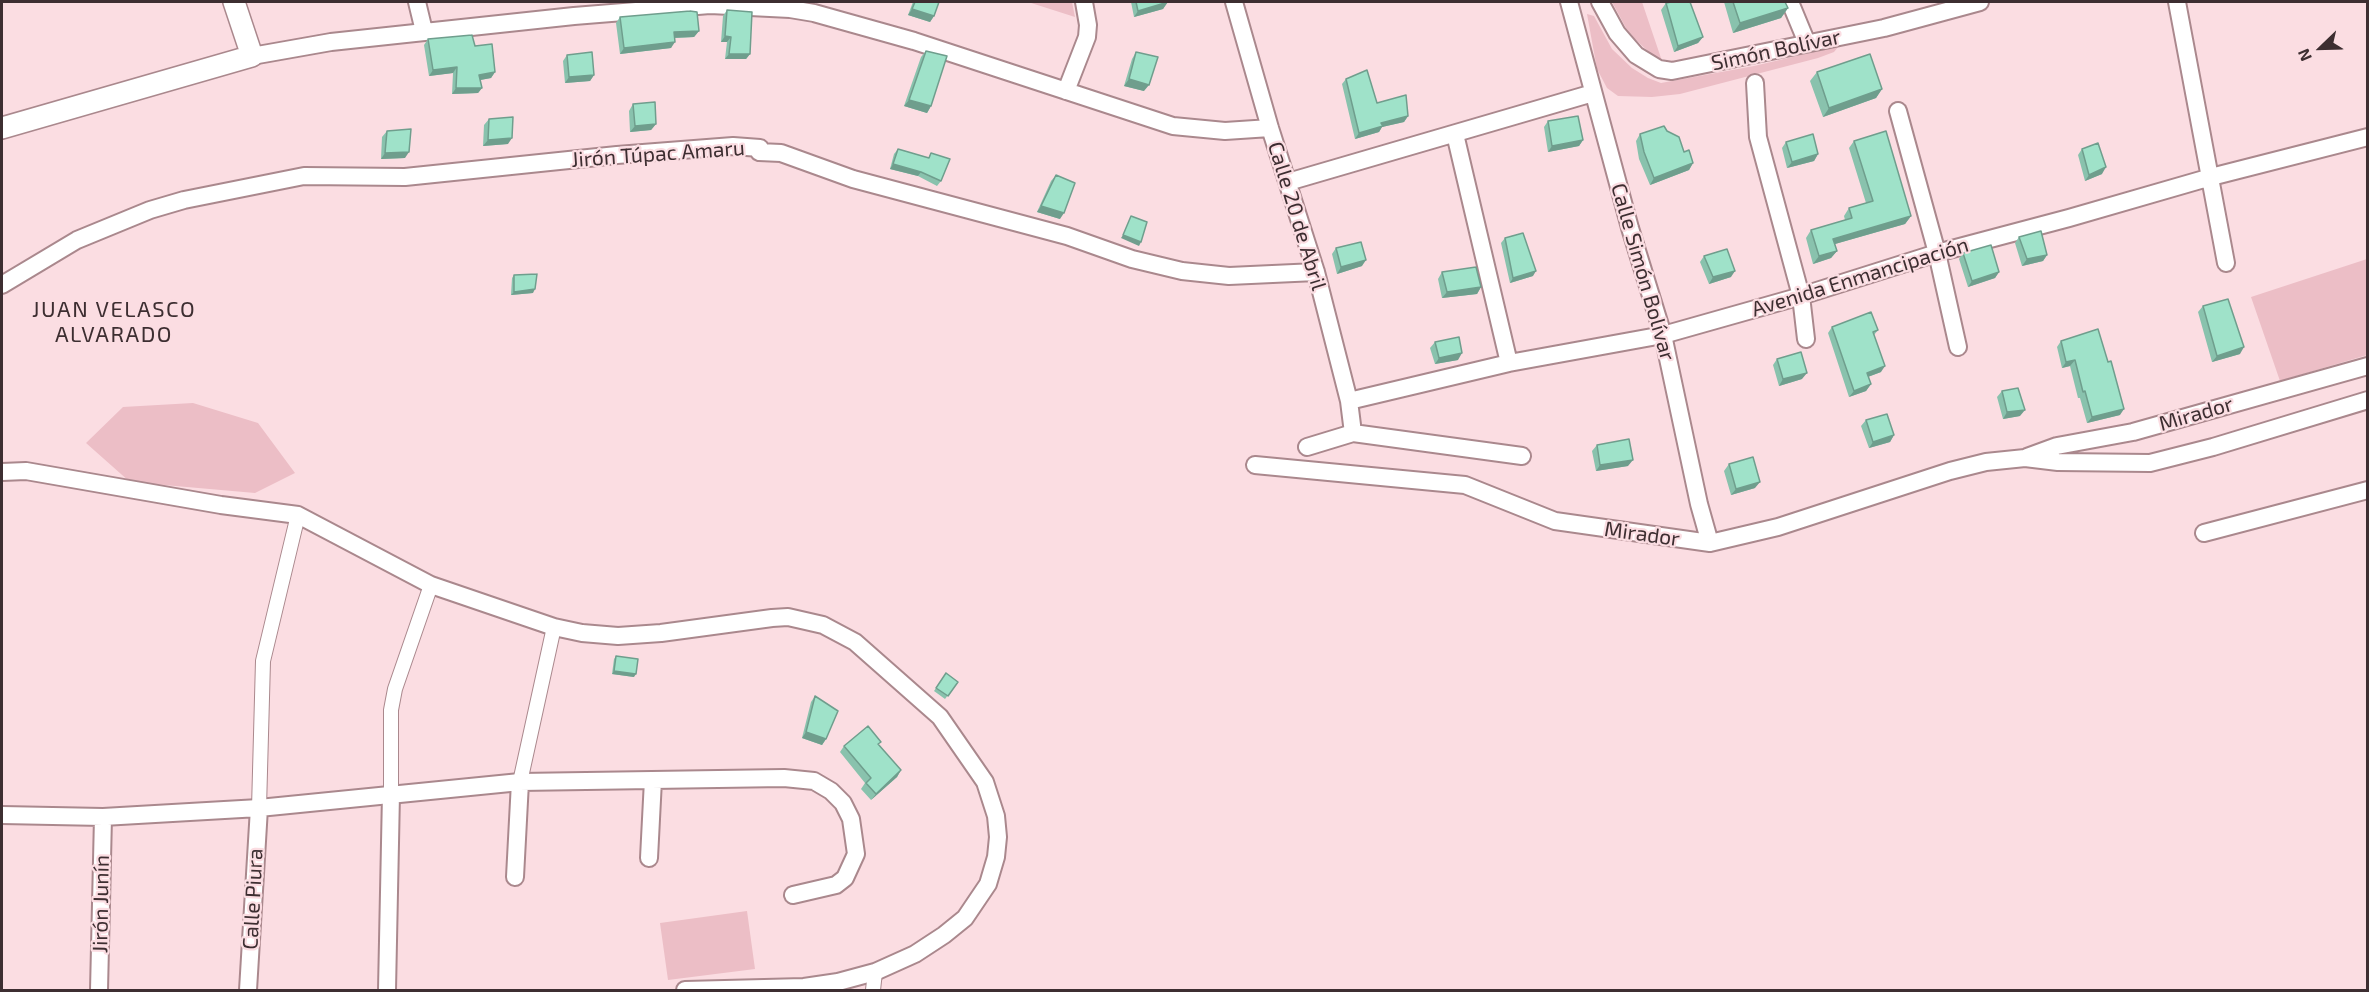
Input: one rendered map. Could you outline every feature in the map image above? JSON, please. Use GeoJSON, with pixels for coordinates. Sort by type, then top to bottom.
{"type":"FeatureCollection","features":[{"type":"Feature","properties":{"kind":"street"},"geometry":{"type":"LineString","coordinates":[[234,2],[252,56]]}},
{"type":"Feature","properties":{"kind":"street"},"geometry":{"type":"LineString","coordinates":[[417,2],[424,31]]}},
{"type":"Feature","properties":{"kind":"street"},"geometry":{"type":"LineString","coordinates":[[1066,91],[1087,37],[1088,25],[1084,2]]}},
{"type":"Feature","properties":{"kind":"street","name":"Calle 20 de Abril"},"geometry":{"type":"LineString","coordinates":[[1234,2],[1270,128],[1316,272],[1349,401],[1353,433]]}},
{"type":"Feature","properties":{"kind":"street","name":"Calle Simón Bolívar"},"geometry":{"type":"LineString","coordinates":[[1569,2],[1630,228],[1663,336],[1698,504],[1710,543]]}},
{"type":"Feature","properties":{"kind":"street","name":"Simón Bolívar"},"geometry":{"type":"LineString","coordinates":[[1600,2],[1617,33],[1636,55],[1659,69],[1672,71],[1884,28],[1980,2]]}},
{"type":"Feature","properties":{"kind":"street"},"geometry":{"type":"LineString","coordinates":[[1790,2],[1807,43]]}},
{"type":"Feature","properties":{"kind":"street"},"geometry":{"type":"LineString","coordinates":[[2177,2],[2226,263]]}},
{"type":"Feature","properties":{"kind":"street"},"geometry":{"type":"LineString","coordinates":[[2,128],[252,56],[331,42],[573,9],[710,5],[790,9],[813,14],[914,41],[1173,126],[1208,131],[1270,128]]}},
{"type":"Feature","properties":{"kind":"street"},"geometry":{"type":"LineString","coordinates":[[1755,83],[1758,137],[1801,296],[1806,339]]}},
{"type":"Feature","properties":{"kind":"street"},"geometry":{"type":"LineString","coordinates":[[1288,182],[1593,93]]}},
{"type":"Feature","properties":{"kind":"street"},"geometry":{"type":"LineString","coordinates":[[1898,111],[1937,253],[1958,347]]}},
{"type":"Feature","properties":{"kind":"street"},"geometry":{"type":"LineString","coordinates":[[1455,134],[1509,363]]}},
{"type":"Feature","properties":{"kind":"street","name":"Avenida Enmancipación"},"geometry":{"type":"LineString","coordinates":[[1349,401],[1509,363],[1663,336],[1937,253],[2211,177],[2367,137]]}},
{"type":"Feature","properties":{"kind":"street","name":"Jirón Túpac Amaru"},"geometry":{"type":"LineString","coordinates":[[2,285],[77,240],[150,210],[184,200],[304,176],[405,177],[606,156],[733,146],[760,148],[759,152],[781,153],[853,178],[1066,236],[1132,259],[1182,271],[1229,276],[1316,272]]}},
{"type":"Feature","properties":{"kind":"street","name":"Mirador"},"geometry":{"type":"LineString","coordinates":[[2025,458],[2057,446],[2133,432],[2367,366]]}},
{"type":"Feature","properties":{"kind":"street","name":"Mirador"},"geometry":{"type":"LineString","coordinates":[[1255,465],[1465,485],[1555,521],[1710,543],[1778,526],[1950,471],[1986,462],[2025,458],[2058,462],[2150,463],[2213,447],[2367,400]]}},
{"type":"Feature","properties":{"kind":"street"},"geometry":{"type":"LineString","coordinates":[[1307,447],[1353,433],[1521,456]]}},
{"type":"Feature","properties":{"kind":"street"},"geometry":{"type":"LineString","coordinates":[[2,472],[26,471],[221,505],[298,515],[430,585],[554,627],[582,633],[618,636],[661,633],[772,618],[808,620],[838,631],[855,642],[940,717],[972,760],[991,796],[998,837],[994,865],[982,894],[965,918],[944,935],[915,954],[874,972],[838,982],[804,987],[686,990]]}},
{"type":"Feature","properties":{"kind":"street"},"geometry":{"type":"LineString","coordinates":[[2204,533],[2367,490]]}},
{"type":"Feature","properties":{"kind":"street"},"geometry":{"type":"LineString","coordinates":[[259,808],[263,661],[298,515]]}},
{"type":"Feature","properties":{"kind":"street"},"geometry":{"type":"LineString","coordinates":[[387,990],[391,710],[395,689],[430,585]]}},
{"type":"Feature","properties":{"kind":"street"},"geometry":{"type":"LineString","coordinates":[[515,877],[520,782],[554,627]]}},
{"type":"Feature","properties":{"kind":"street"},"geometry":{"type":"LineString","coordinates":[[2,815],[103,817],[259,808],[520,782],[784,778],[814,781],[831,791],[843,803],[851,819],[856,854],[853,865],[845,878],[836,885],[794,895]]}},
{"type":"Feature","properties":{"kind":"street"},"geometry":{"type":"LineString","coordinates":[[649,858],[653,780]]}},
{"type":"Feature","properties":{"kind":"street","name":"Calle Piura"},"geometry":{"type":"LineString","coordinates":[[248,990],[259,808]]}},
{"type":"Feature","properties":{"kind":"street","name":"Jirón Junín"},"geometry":{"type":"LineString","coordinates":[[99,990],[103,817]]}},
{"type":"Feature","properties":{"kind":"street"},"geometry":{"type":"LineString","coordinates":[[873,990],[874,972]]}},
{"type":"Feature","properties":{"kind":"shaded area"},"geometry":{"type":"Polygon","coordinates":[[[1028,2],[1072,2],[1075,17],[1028,2]]]}},
{"type":"Feature","properties":{"kind":"shaded area"},"geometry":{"type":"Polygon","coordinates":[[[1612,2],[1642,2],[1662,61],[1635,39],[1626,28],[1612,2]]]}},
{"type":"Feature","properties":{"kind":"shaded area"},"geometry":{"type":"Polygon","coordinates":[[[1587,14],[1594,16],[1612,49],[1632,68],[1661,83],[1754,66],[1839,46],[1834,52],[1818,58],[1680,94],[1652,97],[1618,96],[1607,88],[1597,69],[1587,14]]]}},
{"type":"Feature","properties":{"kind":"shaded area"},"geometry":{"type":"Polygon","coordinates":[[[2367,259],[2367,355],[2280,381],[2251,297],[2367,259]]]}},
{"type":"Feature","properties":{"kind":"shaded area"},"geometry":{"type":"Polygon","coordinates":[[[193,403],[258,423],[295,473],[255,493],[130,482],[86,443],[123,407],[193,403]]]}},
{"type":"Feature","properties":{"kind":"shaded area"},"geometry":{"type":"Polygon","coordinates":[[[747,911],[755,969],[668,980],[660,923],[747,911]]]}},
{"type":"Feature","properties":{"kind":"building"},"geometry":{"type":"Polygon","coordinates":[[[915,2],[939,2],[934,16],[912,9],[915,2]]]}},
{"type":"Feature","properties":{"kind":"building"},"geometry":{"type":"Polygon","coordinates":[[[1136,2],[1168,2],[1138,11],[1136,2]]]}},
{"type":"Feature","properties":{"kind":"building"},"geometry":{"type":"Polygon","coordinates":[[[1690,2],[1703,37],[1678,46],[1666,3],[1690,2]]]}},
{"type":"Feature","properties":{"kind":"building"},"geometry":{"type":"Polygon","coordinates":[[[1733,2],[1785,2],[1788,8],[1740,23],[1733,2]]]}},
{"type":"Feature","properties":{"kind":"building"},"geometry":{"type":"Polygon","coordinates":[[[727,10],[752,12],[750,54],[729,54],[731,37],[725,36],[727,10]]]}},
{"type":"Feature","properties":{"kind":"building"},"geometry":{"type":"Polygon","coordinates":[[[697,12],[699,31],[674,32],[675,42],[624,48],[620,17],[697,12]]]}},
{"type":"Feature","properties":{"kind":"building"},"geometry":{"type":"Polygon","coordinates":[[[472,35],[475,46],[492,44],[495,72],[479,75],[482,88],[456,88],[457,67],[433,70],[428,39],[472,35]]]}},
{"type":"Feature","properties":{"kind":"building"},"geometry":{"type":"Polygon","coordinates":[[[926,51],[947,56],[931,106],[909,100],[926,51]]]}},
{"type":"Feature","properties":{"kind":"building"},"geometry":{"type":"Polygon","coordinates":[[[592,52],[594,75],[569,77],[567,55],[592,52]]]}},
{"type":"Feature","properties":{"kind":"building"},"geometry":{"type":"Polygon","coordinates":[[[1136,52],[1158,57],[1149,85],[1129,79],[1136,52]]]}},
{"type":"Feature","properties":{"kind":"building"},"geometry":{"type":"Polygon","coordinates":[[[1870,54],[1882,89],[1829,108],[1817,72],[1870,54]]]}},
{"type":"Feature","properties":{"kind":"building"},"geometry":{"type":"Polygon","coordinates":[[[1367,70],[1377,103],[1406,95],[1408,116],[1381,123],[1383,126],[1359,133],[1346,79],[1367,70]]]}},
{"type":"Feature","properties":{"kind":"building"},"geometry":{"type":"Polygon","coordinates":[[[655,102],[656,124],[635,126],[633,104],[655,102]]]}},
{"type":"Feature","properties":{"kind":"building"},"geometry":{"type":"Polygon","coordinates":[[[1578,116],[1583,140],[1552,146],[1548,121],[1578,116]]]}},
{"type":"Feature","properties":{"kind":"building"},"geometry":{"type":"Polygon","coordinates":[[[513,117],[512,138],[488,140],[489,119],[513,117]]]}},
{"type":"Feature","properties":{"kind":"building"},"geometry":{"type":"Polygon","coordinates":[[[1664,126],[1667,131],[1679,137],[1684,152],[1689,150],[1693,163],[1654,178],[1640,134],[1664,126]]]}},
{"type":"Feature","properties":{"kind":"building"},"geometry":{"type":"Polygon","coordinates":[[[411,129],[409,152],[385,153],[387,131],[411,129]]]}},
{"type":"Feature","properties":{"kind":"building"},"geometry":{"type":"Polygon","coordinates":[[[1886,131],[1911,216],[1833,239],[1837,251],[1819,256],[1811,230],[1852,218],[1849,208],[1873,201],[1854,141],[1886,131]]]}},
{"type":"Feature","properties":{"kind":"building"},"geometry":{"type":"Polygon","coordinates":[[[1813,134],[1818,154],[1792,162],[1786,142],[1813,134]]]}},
{"type":"Feature","properties":{"kind":"building"},"geometry":{"type":"Polygon","coordinates":[[[2098,143],[2106,167],[2089,175],[2082,149],[2098,143]]]}},
{"type":"Feature","properties":{"kind":"building"},"geometry":{"type":"Polygon","coordinates":[[[898,149],[929,158],[931,153],[950,159],[941,181],[921,172],[893,164],[898,149]]]}},
{"type":"Feature","properties":{"kind":"building"},"geometry":{"type":"Polygon","coordinates":[[[1056,175],[1075,183],[1064,213],[1041,206],[1056,175]]]}},
{"type":"Feature","properties":{"kind":"building"},"geometry":{"type":"Polygon","coordinates":[[[1131,216],[1147,222],[1141,242],[1123,235],[1131,216]]]}},
{"type":"Feature","properties":{"kind":"building"},"geometry":{"type":"Polygon","coordinates":[[[2041,231],[2047,255],[2027,259],[2019,237],[2041,231]]]}},
{"type":"Feature","properties":{"kind":"building"},"geometry":{"type":"Polygon","coordinates":[[[1523,233],[1536,271],[1513,278],[1505,238],[1523,233]]]}},
{"type":"Feature","properties":{"kind":"building"},"geometry":{"type":"Polygon","coordinates":[[[1361,242],[1366,260],[1341,267],[1336,248],[1361,242]]]}},
{"type":"Feature","properties":{"kind":"building"},"geometry":{"type":"Polygon","coordinates":[[[1991,245],[1999,272],[1972,281],[1963,253],[1991,245]]]}},
{"type":"Feature","properties":{"kind":"building"},"geometry":{"type":"Polygon","coordinates":[[[1727,249],[1735,271],[1713,277],[1704,256],[1727,249]]]}},
{"type":"Feature","properties":{"kind":"building"},"geometry":{"type":"Polygon","coordinates":[[[1476,267],[1481,287],[1447,292],[1442,272],[1476,267]]]}},
{"type":"Feature","properties":{"kind":"building"},"geometry":{"type":"Polygon","coordinates":[[[537,274],[535,289],[514,292],[514,275],[537,274]]]}},
{"type":"Feature","properties":{"kind":"building"},"geometry":{"type":"Polygon","coordinates":[[[2228,299],[2244,347],[2217,356],[2203,306],[2228,299]]]}},
{"type":"Feature","properties":{"kind":"building"},"geometry":{"type":"Polygon","coordinates":[[[1871,312],[1878,330],[1873,332],[1885,366],[1867,373],[1871,384],[1854,391],[1832,327],[1871,312]]]}},
{"type":"Feature","properties":{"kind":"building"},"geometry":{"type":"Polygon","coordinates":[[[2098,329],[2108,362],[2111,361],[2124,409],[2092,417],[2075,360],[2066,362],[2061,341],[2098,329]]]}},
{"type":"Feature","properties":{"kind":"building"},"geometry":{"type":"Polygon","coordinates":[[[1459,337],[1462,353],[1439,358],[1435,342],[1459,337]]]}},
{"type":"Feature","properties":{"kind":"building"},"geometry":{"type":"Polygon","coordinates":[[[1801,352],[1807,373],[1783,379],[1777,359],[1801,352]]]}},
{"type":"Feature","properties":{"kind":"building"},"geometry":{"type":"Polygon","coordinates":[[[2018,388],[2025,410],[2007,412],[2002,391],[2018,388]]]}},
{"type":"Feature","properties":{"kind":"building"},"geometry":{"type":"Polygon","coordinates":[[[1887,414],[1894,435],[1873,442],[1866,420],[1887,414]]]}},
{"type":"Feature","properties":{"kind":"building"},"geometry":{"type":"Polygon","coordinates":[[[1629,439],[1633,460],[1600,465],[1597,445],[1629,439]]]}},
{"type":"Feature","properties":{"kind":"building"},"geometry":{"type":"Polygon","coordinates":[[[1753,457],[1760,482],[1736,489],[1729,464],[1753,457]]]}},
{"type":"Feature","properties":{"kind":"building"},"geometry":{"type":"Polygon","coordinates":[[[616,656],[638,659],[636,674],[614,671],[616,656]]]}},
{"type":"Feature","properties":{"kind":"building"},"geometry":{"type":"Polygon","coordinates":[[[946,673],[958,682],[948,696],[936,688],[946,673]]]}},
{"type":"Feature","properties":{"kind":"building"},"geometry":{"type":"Polygon","coordinates":[[[815,696],[838,711],[826,739],[806,732],[815,696]]]}},
{"type":"Feature","properties":{"kind":"building"},"geometry":{"type":"Polygon","coordinates":[[[868,726],[881,742],[878,744],[901,770],[876,794],[866,783],[871,778],[844,746],[868,726]]]}},
{"type":"Feature","properties":{"kind":"district","name":"JUAN VELASCO ALVARADO"},"geometry":{"type":"Point","coordinates":[114,322]}}]}
